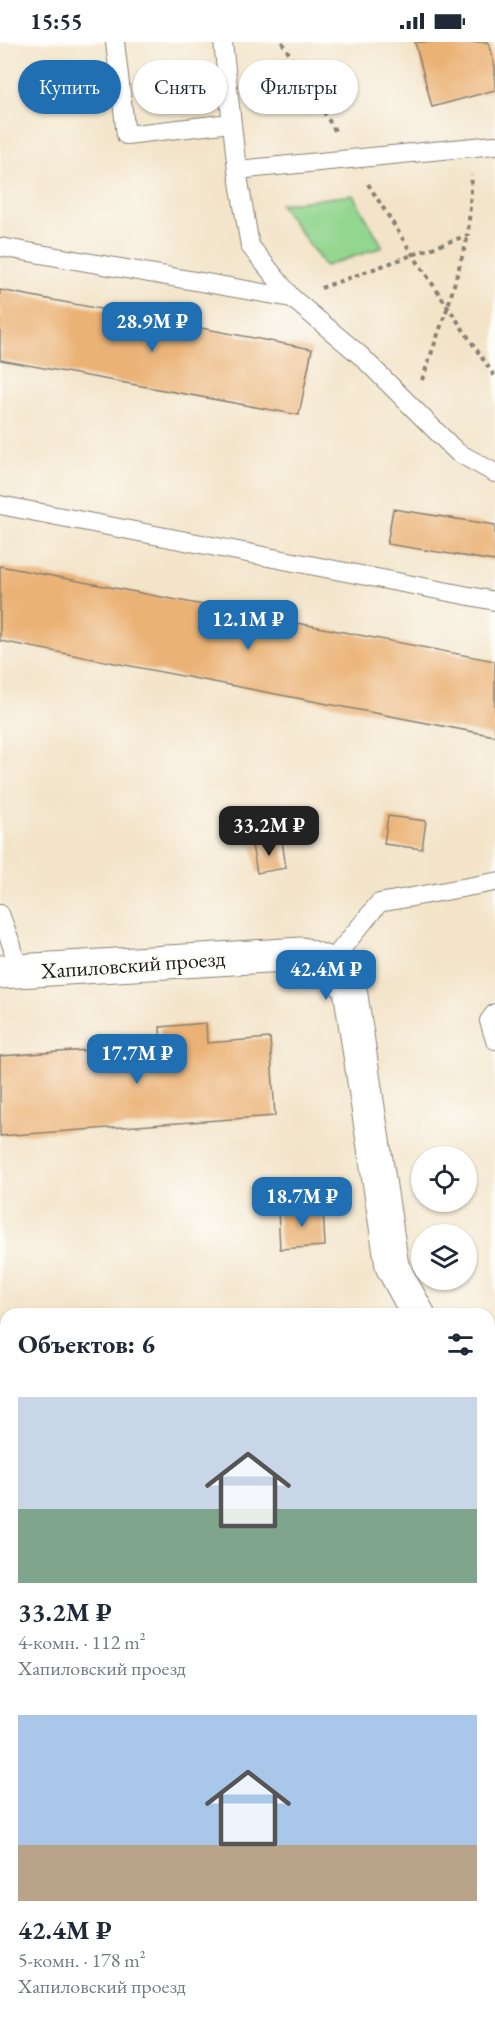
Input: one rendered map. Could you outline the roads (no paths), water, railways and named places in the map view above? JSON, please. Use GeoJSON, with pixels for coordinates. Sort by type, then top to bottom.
{"type":"FeatureCollection","features":[{"type":"Feature","properties":{"kind":"street","name":"Хапиловский проезд"},"geometry":{"type":"LineString","coordinates":[[9,972],[302,954],[329,964]]}},
{"type":"Feature","properties":{"kind":"street"},"geometry":{"type":"LineString","coordinates":[[329,964],[350,989],[392,1266],[415,1308]]}},
{"type":"Feature","properties":{"kind":"lane"},"geometry":{"type":"LineString","coordinates":[[115,42],[126,135],[231,123]]}},
{"type":"Feature","properties":{"kind":"lane"},"geometry":{"type":"LineString","coordinates":[[223,42],[237,171],[250,246],[292,298],[361,356],[457,452],[495,473]]}},
{"type":"Feature","properties":{"kind":"lane"},"geometry":{"type":"LineString","coordinates":[[237,171],[495,145]]}},
{"type":"Feature","properties":{"kind":"lane"},"geometry":{"type":"LineString","coordinates":[[0,247],[292,298]]}},
{"type":"Feature","properties":{"kind":"lane"},"geometry":{"type":"LineString","coordinates":[[0,505],[495,601]]}},
{"type":"Feature","properties":{"kind":"lane"},"geometry":{"type":"LineString","coordinates":[[329,964],[379,903],[495,882]]}},
{"type":"Feature","properties":{"kind":"lane"},"geometry":{"type":"LineString","coordinates":[[0,914],[12,946],[9,972]]}},
{"type":"Feature","properties":{"kind":"lane"},"geometry":{"type":"LineString","coordinates":[[495,1012],[489,1021],[495,1040]]}}]}
